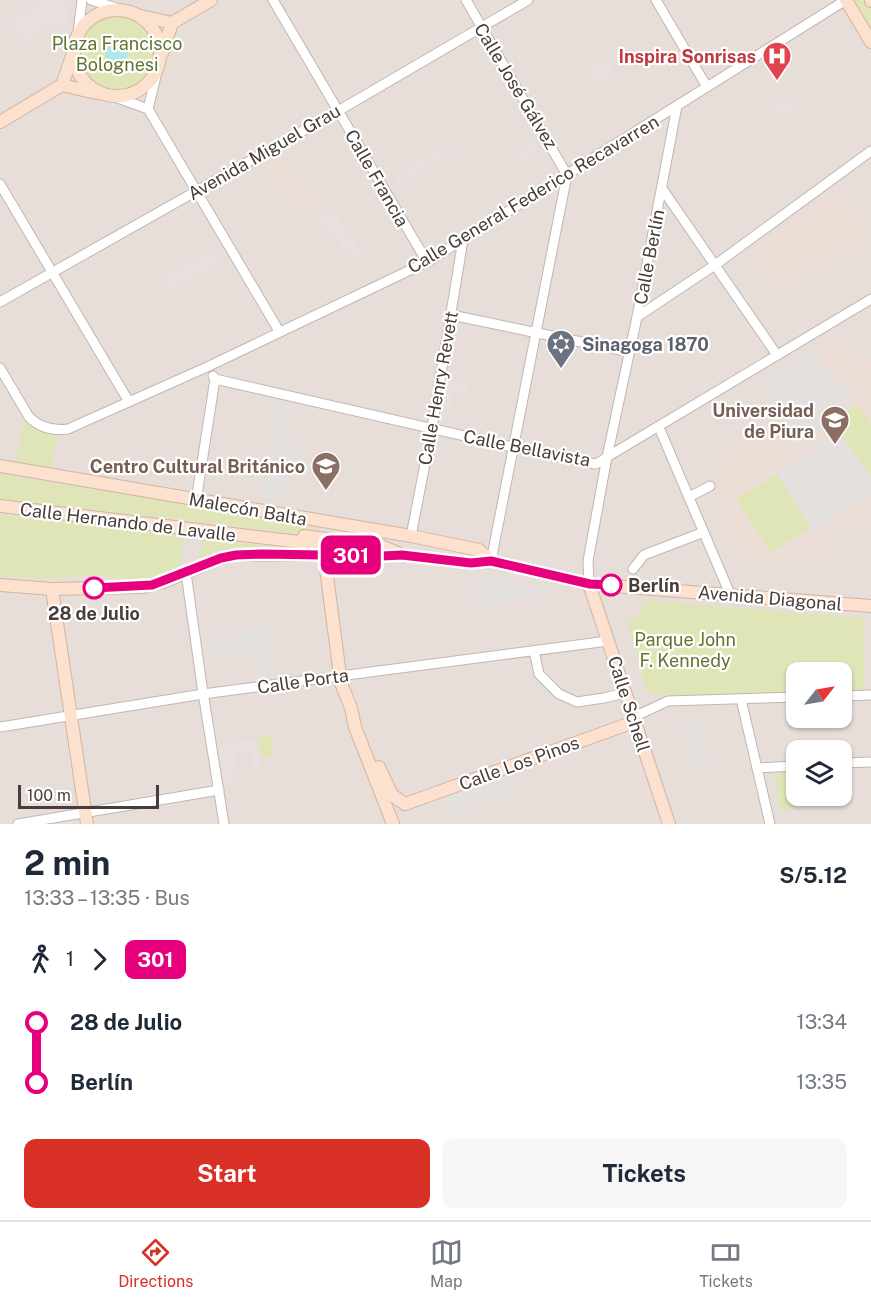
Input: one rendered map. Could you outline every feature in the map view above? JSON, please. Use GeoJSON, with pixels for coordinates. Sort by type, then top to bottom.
{"type":"FeatureCollection","features":[{"type":"Feature","properties":{"kind":"main road"},"geometry":{"type":"LineString","coordinates":[[62,85],[109,95],[126,95],[138,91],[152,78],[172,23],[211,0]]}},
{"type":"Feature","properties":{"kind":"main road"},"geometry":{"type":"LineString","coordinates":[[846,0],[871,42]]}},
{"type":"Feature","properties":{"kind":"main road"},"geometry":{"type":"LineString","coordinates":[[0,122],[62,85],[76,43],[86,24],[96,16],[113,11],[129,12],[172,23]]}},
{"type":"Feature","properties":{"kind":"main road"},"geometry":{"type":"LineString","coordinates":[[129,12],[145,21],[154,32],[160,49],[159,64]]}},
{"type":"Feature","properties":{"kind":"main road"},"geometry":{"type":"LineString","coordinates":[[76,43],[75,61],[81,75],[91,87],[109,95]]}},
{"type":"Feature","properties":{"kind":"main road","name":"Malecón Balta"},"geometry":{"type":"LineString","coordinates":[[0,466],[411,536],[479,550],[491,561]]}},
{"type":"Feature","properties":{"kind":"main road","name":"Calle Hernando de Lavalle"},"geometry":{"type":"LineString","coordinates":[[0,501],[333,539],[381,546],[402,555]]}},
{"type":"Feature","properties":{"kind":"main road","name":"Calle Hernando de Lavalle"},"geometry":{"type":"LineString","coordinates":[[0,506],[308,543],[320,548],[323,555]]}},
{"type":"Feature","properties":{"kind":"main road"},"geometry":{"type":"LineString","coordinates":[[206,531],[212,537],[260,545],[261,554]]}},
{"type":"Feature","properties":{"kind":"main road"},"geometry":{"type":"LineString","coordinates":[[0,585],[52,589],[140,588],[163,582],[228,556],[261,554],[402,555],[471,563],[491,561]]}},
{"type":"Feature","properties":{"kind":"main road"},"geometry":{"type":"LineString","coordinates":[[323,555],[340,676],[355,727],[393,824]]}},
{"type":"Feature","properties":{"kind":"main road","name":"Avenida Diagonal"},"geometry":{"type":"LineString","coordinates":[[491,561],[590,584],[871,606]]}},
{"type":"Feature","properties":{"kind":"main road","name":"Calle Schell"},"geometry":{"type":"LineString","coordinates":[[590,584],[669,824]]}},
{"type":"Feature","properties":{"kind":"main road"},"geometry":{"type":"LineString","coordinates":[[52,589],[86,818]]}},
{"type":"Feature","properties":{"kind":"main road"},"geometry":{"type":"LineString","coordinates":[[351,708],[359,720],[392,795],[405,804],[399,817],[401,824]]}},
{"type":"Feature","properties":{"kind":"main road","name":"Calle Los Pinos"},"geometry":{"type":"LineString","coordinates":[[405,804],[634,722]]}},
{"type":"Feature","properties":{"kind":"street"},"geometry":{"type":"LineString","coordinates":[[76,43],[82,0]]}},
{"type":"Feature","properties":{"kind":"street"},"geometry":{"type":"LineString","coordinates":[[91,0],[129,12]]}},
{"type":"Feature","properties":{"kind":"street","name":"Calle Francia"},"geometry":{"type":"LineString","coordinates":[[273,0],[427,262]]}},
{"type":"Feature","properties":{"kind":"street","name":"Calle José Gálvez"},"geometry":{"type":"LineString","coordinates":[[466,0],[567,175]]}},
{"type":"Feature","properties":{"kind":"street","name":"Avenida Miguel Grau"},"geometry":{"type":"LineString","coordinates":[[0,302],[338,111],[528,0]]}},
{"type":"Feature","properties":{"kind":"street"},"geometry":{"type":"LineString","coordinates":[[656,0],[707,87]]}},
{"type":"Feature","properties":{"kind":"street","name":"Calle General Federico Recavarren"},"geometry":{"type":"LineString","coordinates":[[0,368],[29,417],[43,427],[68,429],[207,367],[427,262],[846,0]]}},
{"type":"Feature","properties":{"kind":"street"},"geometry":{"type":"LineString","coordinates":[[148,109],[159,64]]}},
{"type":"Feature","properties":{"kind":"street"},"geometry":{"type":"LineString","coordinates":[[109,95],[148,109],[279,331]]}},
{"type":"Feature","properties":{"kind":"street","name":"Calle Berlín"},"geometry":{"type":"LineString","coordinates":[[590,584],[588,561],[607,457],[663,190],[677,106]]}},
{"type":"Feature","properties":{"kind":"street"},"geometry":{"type":"LineString","coordinates":[[637,317],[715,264],[871,151]]}},
{"type":"Feature","properties":{"kind":"street"},"geometry":{"type":"LineString","coordinates":[[491,561],[567,175]]}},
{"type":"Feature","properties":{"kind":"street"},"geometry":{"type":"LineString","coordinates":[[0,184],[129,402]]}},
{"type":"Feature","properties":{"kind":"street"},"geometry":{"type":"LineString","coordinates":[[663,190],[777,355]]}},
{"type":"Feature","properties":{"kind":"street","name":"Calle Henry Revett"},"geometry":{"type":"LineString","coordinates":[[411,536],[432,428],[463,240]]}},
{"type":"Feature","properties":{"kind":"street","name":"Calle Bellavista"},"geometry":{"type":"LineString","coordinates":[[215,379],[595,464],[871,299]]}},
{"type":"Feature","properties":{"kind":"street"},"geometry":{"type":"LineString","coordinates":[[451,315],[630,352]]}},
{"type":"Feature","properties":{"kind":"street"},"geometry":{"type":"LineString","coordinates":[[196,501],[215,379],[207,367]]}},
{"type":"Feature","properties":{"kind":"street"},"geometry":{"type":"LineString","coordinates":[[661,432],[730,594]]}},
{"type":"Feature","properties":{"kind":"street"},"geometry":{"type":"LineString","coordinates":[[689,497],[710,486]]}},
{"type":"Feature","properties":{"kind":"street"},"geometry":{"type":"LineString","coordinates":[[633,569],[644,555],[704,532]]}},
{"type":"Feature","properties":{"kind":"street"},"geometry":{"type":"LineString","coordinates":[[186,573],[224,824]]}},
{"type":"Feature","properties":{"kind":"street","name":"Calle Porta"},"geometry":{"type":"LineString","coordinates":[[0,727],[203,694],[608,641]]}},
{"type":"Feature","properties":{"kind":"street"},"geometry":{"type":"LineString","coordinates":[[534,651],[539,674],[559,693],[577,702],[625,693]]}},
{"type":"Feature","properties":{"kind":"street"},"geometry":{"type":"LineString","coordinates":[[852,695],[871,694]]}},
{"type":"Feature","properties":{"kind":"street"},"geometry":{"type":"LineString","coordinates":[[634,722],[640,714],[668,701],[786,697]]}},
{"type":"Feature","properties":{"kind":"street"},"geometry":{"type":"LineString","coordinates":[[741,699],[770,824]]}},
{"type":"Feature","properties":{"kind":"street"},"geometry":{"type":"LineString","coordinates":[[852,763],[871,762]]}},
{"type":"Feature","properties":{"kind":"street"},"geometry":{"type":"LineString","coordinates":[[757,768],[786,767]]}},
{"type":"Feature","properties":{"kind":"street"},"geometry":{"type":"LineString","coordinates":[[18,824],[86,818],[219,790]]}},
{"type":"Feature","properties":{"kind":"shaded area"},"geometry":{"type":"Polygon","coordinates":[[[0,0],[871,0],[871,824],[0,824],[0,0]]]}},
{"type":"Feature","properties":{"kind":"shaded area"},"geometry":{"type":"Polygon","coordinates":[[[41,0],[62,0],[71,4],[67,23],[55,23],[24,45],[9,23],[41,0]]]}},
{"type":"Feature","properties":{"kind":"shaded area"},"geometry":{"type":"Polygon","coordinates":[[[606,57],[616,74],[596,86],[586,69],[606,57]]]}},
{"type":"Feature","properties":{"kind":"shaded area"},"geometry":{"type":"Polygon","coordinates":[[[787,97],[795,110],[781,117],[774,105],[787,97]]]}},
{"type":"Feature","properties":{"kind":"shaded area"},"geometry":{"type":"Polygon","coordinates":[[[452,141],[457,149],[399,185],[394,176],[452,141]]]}},
{"type":"Feature","properties":{"kind":"shaded area"},"geometry":{"type":"Polygon","coordinates":[[[533,143],[539,153],[516,166],[510,157],[533,143]]]}},
{"type":"Feature","properties":{"kind":"shaded area"},"geometry":{"type":"Polygon","coordinates":[[[284,154],[314,203],[296,213],[267,165],[284,154]]]}},
{"type":"Feature","properties":{"kind":"shaded area"},"geometry":{"type":"Polygon","coordinates":[[[837,188],[871,237],[814,272],[809,266],[780,289],[750,252],[837,188]]]}},
{"type":"Feature","properties":{"kind":"shaded area"},"geometry":{"type":"Polygon","coordinates":[[[334,209],[362,254],[351,261],[333,232],[327,235],[317,219],[334,209]]]}},
{"type":"Feature","properties":{"kind":"shaded area"},"geometry":{"type":"Polygon","coordinates":[[[212,248],[221,262],[172,291],[164,277],[212,248]]]}},
{"type":"Feature","properties":{"kind":"shaded area","name":"Universidad de Piura"},"geometry":{"type":"Polygon","coordinates":[[[836,333],[863,364],[871,359],[871,526],[862,532],[850,523],[821,541],[830,556],[745,560],[720,525],[733,517],[712,484],[721,479],[709,462],[776,419],[794,449],[827,429],[778,369],[836,333]]]}},
{"type":"Feature","properties":{"kind":"shaded area"},"geometry":{"type":"Polygon","coordinates":[[[811,350],[855,403],[825,425],[822,422],[827,429],[794,449],[779,425],[793,416],[788,409],[780,411],[761,381],[811,350]]]}},
{"type":"Feature","properties":{"kind":"shaded area"},"geometry":{"type":"Polygon","coordinates":[[[445,379],[468,384],[466,392],[454,390],[450,410],[440,408],[445,379]]]}},
{"type":"Feature","properties":{"kind":"shaded area"},"geometry":{"type":"Polygon","coordinates":[[[277,399],[291,402],[285,437],[301,440],[296,470],[290,470],[285,503],[262,499],[277,399]]]}},
{"type":"Feature","properties":{"kind":"shaded area"},"geometry":{"type":"Polygon","coordinates":[[[838,431],[871,477],[871,495],[813,531],[777,474],[838,431]]]}},
{"type":"Feature","properties":{"kind":"shaded area"},"geometry":{"type":"Polygon","coordinates":[[[475,575],[545,591],[545,596],[472,606],[475,575]]]}},
{"type":"Feature","properties":{"kind":"shaded area"},"geometry":{"type":"Polygon","coordinates":[[[268,629],[276,679],[256,682],[251,647],[208,654],[206,638],[268,629]]]}},
{"type":"Feature","properties":{"kind":"shaded area"},"geometry":{"type":"Polygon","coordinates":[[[699,717],[711,764],[696,770],[681,721],[699,717]]]}},
{"type":"Feature","properties":{"kind":"shaded area"},"geometry":{"type":"Polygon","coordinates":[[[256,739],[262,773],[254,774],[250,752],[236,753],[240,782],[224,784],[217,744],[256,739]]]}},
{"type":"Feature","properties":{"kind":"shaded area"},"geometry":{"type":"Polygon","coordinates":[[[506,775],[512,789],[449,813],[443,798],[506,775]]]}},
{"type":"Feature","properties":{"kind":"green space"},"geometry":{"type":"Polygon","coordinates":[[[852,0],[868,0],[871,4],[871,32],[852,0]]]}},
{"type":"Feature","properties":{"kind":"green space","name":"Plaza Francisco Bolognesi"},"geometry":{"type":"Polygon","coordinates":[[[110,16],[124,16],[138,22],[149,33],[155,47],[152,69],[144,81],[124,92],[110,92],[96,86],[85,75],[79,61],[79,47],[85,33],[96,22],[110,16]]]}},
{"type":"Feature","properties":{"kind":"green space"},"geometry":{"type":"Polygon","coordinates":[[[857,404],[871,424],[871,477],[831,422],[857,404]]]}},
{"type":"Feature","properties":{"kind":"green space"},"geometry":{"type":"Polygon","coordinates":[[[25,419],[42,431],[58,435],[50,469],[16,461],[25,419]]]}},
{"type":"Feature","properties":{"kind":"green space"},"geometry":{"type":"Polygon","coordinates":[[[0,474],[273,519],[273,522],[314,529],[313,535],[0,499],[0,474]]]}},
{"type":"Feature","properties":{"kind":"green space"},"geometry":{"type":"Polygon","coordinates":[[[777,474],[811,528],[770,553],[736,499],[777,474]]]}},
{"type":"Feature","properties":{"kind":"green space"},"geometry":{"type":"Polygon","coordinates":[[[0,515],[183,533],[181,566],[142,581],[92,575],[53,579],[0,576],[0,515]]]}},
{"type":"Feature","properties":{"kind":"green space"},"geometry":{"type":"Polygon","coordinates":[[[203,540],[289,548],[216,550],[198,558],[203,540]]]}},
{"type":"Feature","properties":{"kind":"green space","name":"Parque John F. Kennedy"},"geometry":{"type":"Polygon","coordinates":[[[644,600],[863,618],[865,689],[852,692],[852,662],[786,662],[786,694],[656,695],[647,692],[627,621],[639,615],[644,600]]]}},
{"type":"Feature","properties":{"kind":"green space"},"geometry":{"type":"Polygon","coordinates":[[[271,736],[274,755],[261,757],[257,738],[271,736]]]}},
{"type":"Feature","properties":{"kind":"green space"},"geometry":{"type":"Polygon","coordinates":[[[786,773],[786,806],[797,806],[783,812],[779,808],[776,776],[786,773]]]}},
{"type":"Feature","properties":{"kind":"water"},"geometry":{"type":"Polygon","coordinates":[[[117,43],[125,46],[128,54],[125,62],[117,65],[109,62],[106,54],[109,46],[117,43]]]}},
{"type":"Feature","properties":{"kind":"bus line","name":"301"},"geometry":{"type":"LineString","coordinates":[[94,588],[140,588],[168,580],[221,558],[261,554],[402,555],[471,563],[491,561],[590,584],[611,585]]}},
{"type":"Feature","properties":{"kind":"place","name":"Inspira Sonrisas"},"geometry":{"type":"Point","coordinates":[777,82]}},
{"type":"Feature","properties":{"kind":"place","name":"Sinagoga 1870"},"geometry":{"type":"Point","coordinates":[561,370]}},
{"type":"Feature","properties":{"kind":"place","name":"Universidad de Piura"},"geometry":{"type":"Point","coordinates":[835,446]}},
{"type":"Feature","properties":{"kind":"place","name":"Centro Cultural Británico"},"geometry":{"type":"Point","coordinates":[326,492]}},
{"type":"Feature","properties":{"kind":"place","name":"Berlín"},"geometry":{"type":"Point","coordinates":[611,585]}},
{"type":"Feature","properties":{"kind":"place","name":"28 de Julio"},"geometry":{"type":"Point","coordinates":[94,588]}}]}
